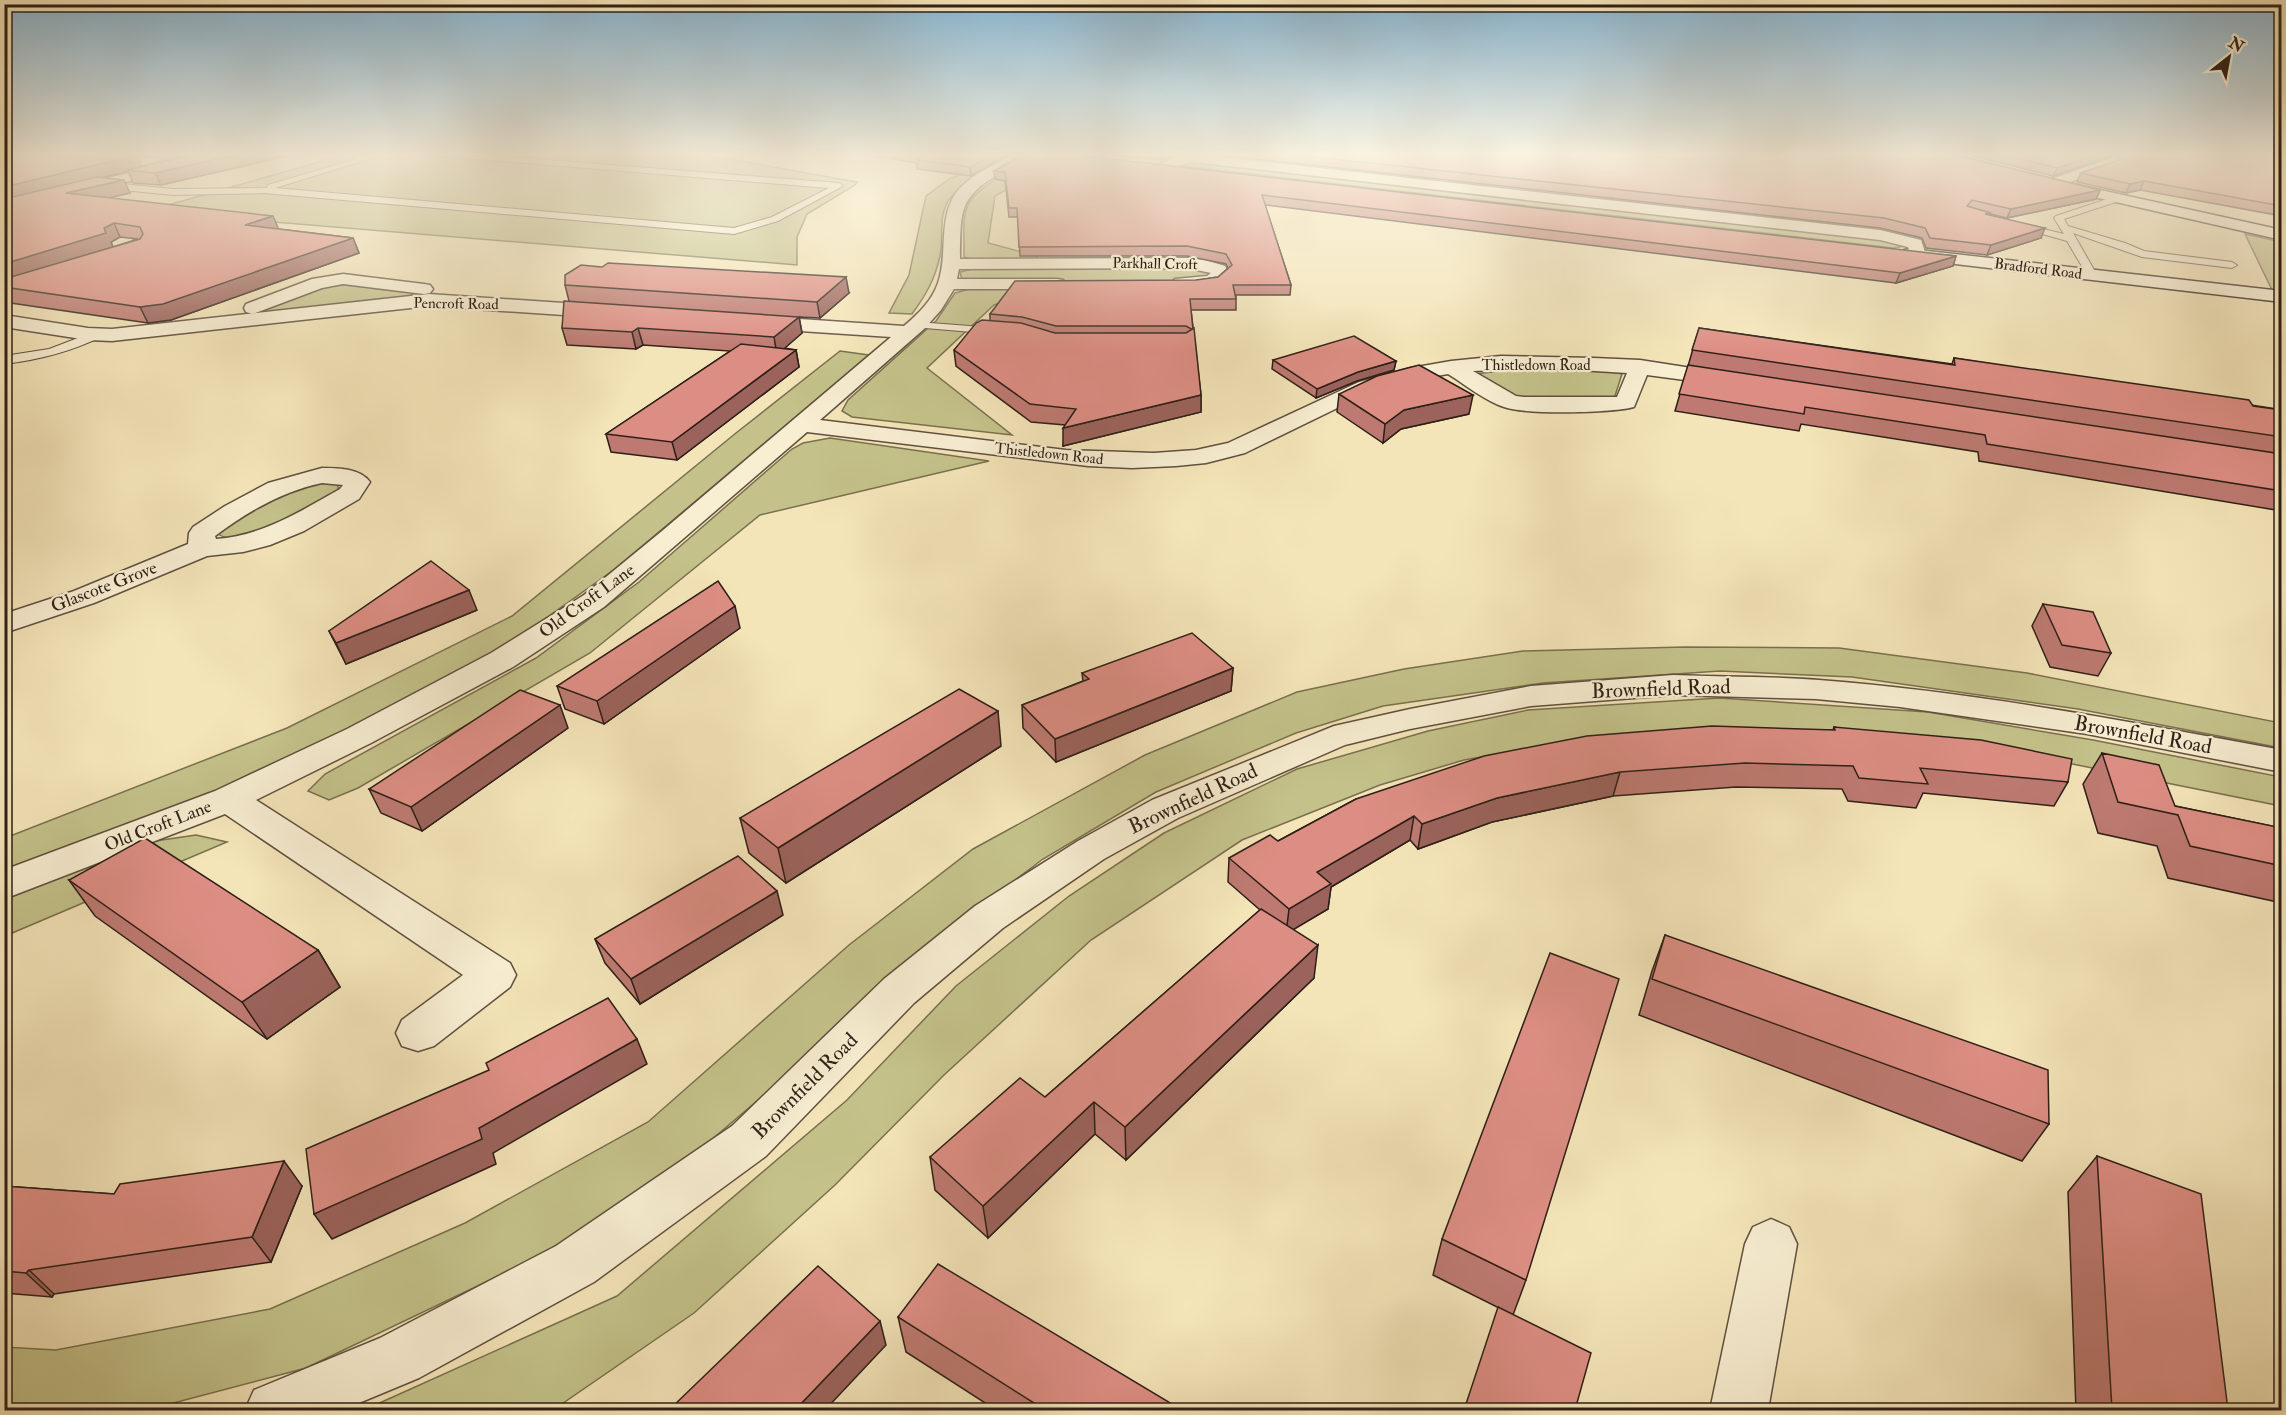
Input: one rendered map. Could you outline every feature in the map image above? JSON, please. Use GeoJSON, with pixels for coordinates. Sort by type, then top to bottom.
{"type":"FeatureCollection","features":[{"type":"Feature","properties":{"kind":"street","name":"Old Croft Lane"},"geometry":{"type":"LineString","coordinates":[[4,885],[228,799],[359,736],[502,660],[594,601],[672,537],[913,329],[937,304],[949,274],[953,219]]}},
{"type":"Feature","properties":{"kind":"street","name":"Bradford Road"},"geometry":{"type":"LineString","coordinates":[[1610,219],[2282,297]]}},
{"type":"Feature","properties":{"kind":"street"},"geometry":{"type":"LineString","coordinates":[[2212,219],[2282,235]]}},
{"type":"Feature","properties":{"kind":"street","name":"Parkhall Croft"},"geometry":{"type":"LineString","coordinates":[[949,274],[1187,263],[1220,270],[1221,276],[1210,281],[1160,284]]}},
{"type":"Feature","properties":{"kind":"street"},"geometry":{"type":"LineString","coordinates":[[949,274],[1077,284]]}},
{"type":"Feature","properties":{"kind":"street"},"geometry":{"type":"LineString","coordinates":[[204,326],[318,284],[343,279],[426,289],[429,300]]}},
{"type":"Feature","properties":{"kind":"street","name":"Pencroft Road"},"geometry":{"type":"LineString","coordinates":[[4,321],[99,334],[204,326],[429,300],[625,314]]}},
{"type":"Feature","properties":{"kind":"street"},"geometry":{"type":"LineString","coordinates":[[742,321],[913,329]]}},
{"type":"Feature","properties":{"kind":"street","name":"Thistledown Road"},"geometry":{"type":"LineString","coordinates":[[802,425],[1104,461],[1176,459],[1206,455],[1253,442],[1304,414],[1366,387],[1408,375],[1451,367],[1558,363],[1640,366],[1754,383]]}},
{"type":"Feature","properties":{"kind":"street"},"geometry":{"type":"LineString","coordinates":[[1451,367],[1510,402],[1616,404],[1626,402],[1640,366]]}},
{"type":"Feature","properties":{"kind":"street","name":"Glascote Grove"},"geometry":{"type":"LineString","coordinates":[[4,624],[84,597],[202,548],[233,546],[260,539],[295,525],[351,494],[357,482],[347,474],[319,475],[279,488],[222,518],[202,533],[202,548]]}},
{"type":"Feature","properties":{"kind":"street","name":"Brownfield Road"},"geometry":{"type":"LineString","coordinates":[[274,1410],[399,1358],[575,1264],[749,1142],[899,991],[989,917],[1091,850],[1165,809],[1334,737],[1410,719],[1530,696],[1673,685],[1816,689],[1900,697],[2087,724],[2282,761]]}},
{"type":"Feature","properties":{"kind":"street"},"geometry":{"type":"LineString","coordinates":[[228,799],[495,975],[418,1033]]}},
{"type":"Feature","properties":{"kind":"street"},"geometry":{"type":"LineString","coordinates":[[1738,1410],[1771,1244]]}},
{"type":"Feature","properties":{"kind":"lane"},"geometry":{"type":"LineString","coordinates":[[597,219],[734,231],[751,229],[774,219]]}},
{"type":"Feature","properties":{"kind":"lane"},"geometry":{"type":"LineString","coordinates":[[2060,219],[2092,275]]}},
{"type":"Feature","properties":{"kind":"lane"},"geometry":{"type":"LineString","coordinates":[[2004,222],[2071,239]]}},
{"type":"Feature","properties":{"kind":"lane"},"geometry":{"type":"LineString","coordinates":[[2065,228],[2122,245],[2142,254],[2232,265]]}},
{"type":"Feature","properties":{"kind":"lane"},"geometry":{"type":"LineString","coordinates":[[913,329],[1011,333]]}},
{"type":"Feature","properties":{"kind":"lane"},"geometry":{"type":"LineString","coordinates":[[4,360],[51,353],[99,334]]}},
{"type":"Feature","properties":{"kind":"shaded area"},"geometry":{"type":"Polygon","coordinates":[[[195,219],[805,219],[797,237],[797,265],[262,221],[187,245],[132,239],[195,219]]]}},
{"type":"Feature","properties":{"kind":"shaded area"},"geometry":{"type":"Polygon","coordinates":[[[921,219],[942,219],[938,264],[922,300],[912,314],[889,313],[909,275],[921,219]]]}},
{"type":"Feature","properties":{"kind":"shaded area"},"geometry":{"type":"Polygon","coordinates":[[[965,219],[992,219],[988,243],[1037,256],[1037,262],[981,262],[964,257],[965,219]]]}},
{"type":"Feature","properties":{"kind":"shaded area"},"geometry":{"type":"Polygon","coordinates":[[[1642,219],[1703,219],[1888,240],[1905,246],[1894,248],[1642,219]]]}},
{"type":"Feature","properties":{"kind":"shaded area"},"geometry":{"type":"Polygon","coordinates":[[[2245,234],[2281,242],[2281,291],[2272,290],[2245,234]]]}},
{"type":"Feature","properties":{"kind":"shaded area"},"geometry":{"type":"Polygon","coordinates":[[[1196,266],[1208,269],[1212,274],[1197,281],[1043,282],[962,280],[960,272],[976,268],[1196,266]]]}},
{"type":"Feature","properties":{"kind":"shaded area"},"geometry":{"type":"Polygon","coordinates":[[[345,282],[411,290],[413,298],[239,318],[325,285],[345,282]]]}},
{"type":"Feature","properties":{"kind":"shaded area"},"geometry":{"type":"Polygon","coordinates":[[[973,288],[1038,289],[994,305],[927,368],[1012,435],[852,417],[842,411],[848,400],[936,321],[955,293],[973,288]]]}},
{"type":"Feature","properties":{"kind":"shaded area"},"geometry":{"type":"Polygon","coordinates":[[[840,351],[869,355],[615,569],[507,646],[385,713],[206,798],[5,874],[5,838],[287,728],[512,616],[840,351]]]}},
{"type":"Feature","properties":{"kind":"shaded area"},"geometry":{"type":"Polygon","coordinates":[[[1549,369],[1622,374],[1614,399],[1526,399],[1475,374],[1508,370],[1549,369]]]}},
{"type":"Feature","properties":{"kind":"shaded area"},"geometry":{"type":"Polygon","coordinates":[[[830,438],[989,461],[760,515],[590,653],[358,788],[329,800],[308,791],[325,774],[536,658],[639,582],[792,449],[803,443],[830,438]]]}},
{"type":"Feature","properties":{"kind":"shaded area"},"geometry":{"type":"Polygon","coordinates":[[[330,482],[338,485],[338,491],[261,532],[230,538],[218,534],[244,513],[269,500],[305,485],[330,482]]]}},
{"type":"Feature","properties":{"kind":"shaded area"},"geometry":{"type":"Polygon","coordinates":[[[1685,647],[1839,648],[2027,673],[2281,723],[2281,748],[2078,709],[1852,677],[1720,671],[1543,683],[1383,706],[1296,733],[1156,792],[1043,859],[917,954],[791,1072],[676,1170],[580,1237],[306,1368],[147,1410],[5,1410],[4,1347],[56,1350],[270,1309],[465,1223],[648,1122],[849,945],[973,849],[1145,755],[1297,692],[1404,669],[1523,651],[1685,647]]]}},
{"type":"Feature","properties":{"kind":"shaded area"},"geometry":{"type":"Polygon","coordinates":[[[1719,698],[1928,712],[2093,740],[2281,777],[2281,806],[1983,746],[1593,737],[1464,760],[1380,785],[1242,840],[1091,940],[944,1075],[835,1185],[694,1313],[553,1410],[364,1410],[617,1296],[847,1100],[956,986],[1069,896],[1164,833],[1297,769],[1428,731],[1528,710],[1719,698]]]}},
{"type":"Feature","properties":{"kind":"shaded area"},"geometry":{"type":"Polygon","coordinates":[[[196,835],[227,842],[5,936],[5,899],[155,841],[196,835]]]}},
{"type":"Feature","properties":{"kind":"building"},"geometry":{"type":"Polygon","coordinates":[[[4,219],[264,219],[245,225],[353,238],[163,304],[140,307],[4,287],[4,279],[140,239],[143,234],[140,227],[114,223],[104,228],[106,233],[4,264],[4,219]]]}},
{"type":"Feature","properties":{"kind":"building"},"geometry":{"type":"Polygon","coordinates":[[[1018,219],[1270,219],[1291,285],[1233,285],[1236,299],[1190,299],[1193,330],[1186,326],[1056,326],[1022,317],[990,314],[1015,281],[1196,280],[1218,277],[1232,265],[1226,254],[1187,246],[1019,247],[1018,219]]]}},
{"type":"Feature","properties":{"kind":"building"},"geometry":{"type":"Polygon","coordinates":[[[1459,219],[1634,219],[1956,256],[1900,273],[1459,219]]]}},
{"type":"Feature","properties":{"kind":"building"},"geometry":{"type":"Polygon","coordinates":[[[1888,219],[2007,219],[2045,228],[1991,245],[1930,238],[1925,228],[1888,219]]]}},
{"type":"Feature","properties":{"kind":"building"},"geometry":{"type":"Polygon","coordinates":[[[608,263],[846,277],[817,302],[565,285],[565,275],[581,265],[602,267],[608,263]]]}},
{"type":"Feature","properties":{"kind":"building"},"geometry":{"type":"Polygon","coordinates":[[[564,301],[799,317],[774,337],[638,328],[632,332],[562,328],[564,301]]]}},
{"type":"Feature","properties":{"kind":"building"},"geometry":{"type":"Polygon","coordinates":[[[982,320],[1021,323],[1055,333],[1186,333],[1194,328],[1201,395],[1063,428],[1076,409],[1030,404],[954,350],[976,323],[982,320]]]}},
{"type":"Feature","properties":{"kind":"building"},"geometry":{"type":"Polygon","coordinates":[[[1699,328],[1955,365],[1954,358],[2249,400],[2253,406],[2282,410],[2282,437],[1692,350],[1699,328]]]}},
{"type":"Feature","properties":{"kind":"building"},"geometry":{"type":"Polygon","coordinates":[[[1354,336],[1396,361],[1358,372],[1317,389],[1273,360],[1354,336]]]}},
{"type":"Feature","properties":{"kind":"building"},"geometry":{"type":"Polygon","coordinates":[[[741,344],[796,350],[672,442],[606,434],[741,344]]]}},
{"type":"Feature","properties":{"kind":"building"},"geometry":{"type":"Polygon","coordinates":[[[1419,365],[1473,395],[1404,410],[1385,424],[1339,394],[1377,376],[1419,365]]]}},
{"type":"Feature","properties":{"kind":"building"},"geometry":{"type":"Polygon","coordinates":[[[1688,365],[2282,454],[2282,491],[1987,444],[1985,435],[1805,407],[1804,414],[1679,394],[1688,365]]]}},
{"type":"Feature","properties":{"kind":"building"},"geometry":{"type":"Polygon","coordinates":[[[431,561],[469,590],[336,643],[329,631],[431,561]]]}},
{"type":"Feature","properties":{"kind":"building"},"geometry":{"type":"Polygon","coordinates":[[[718,581],[735,606],[597,701],[557,686],[718,581]]]}},
{"type":"Feature","properties":{"kind":"building"},"geometry":{"type":"Polygon","coordinates":[[[2043,604],[2093,612],[2111,653],[2062,645],[2043,604]]]}},
{"type":"Feature","properties":{"kind":"building"},"geometry":{"type":"Polygon","coordinates":[[[1192,633],[1233,668],[1055,739],[1022,705],[1089,679],[1082,673],[1192,633]]]}},
{"type":"Feature","properties":{"kind":"building"},"geometry":{"type":"Polygon","coordinates":[[[959,689],[998,711],[778,848],[740,818],[959,689]]]}},
{"type":"Feature","properties":{"kind":"building"},"geometry":{"type":"Polygon","coordinates":[[[520,690],[560,705],[411,807],[369,789],[520,690]]]}},
{"type":"Feature","properties":{"kind":"building"},"geometry":{"type":"Polygon","coordinates":[[[1712,726],[1835,730],[1834,727],[1981,740],[2072,759],[2068,782],[1920,768],[1928,784],[1859,778],[1853,766],[1745,763],[1620,772],[1497,798],[1422,824],[1414,816],[1317,872],[1331,884],[1289,909],[1229,858],[1270,835],[1278,841],[1356,799],[1484,756],[1587,736],[1712,726]]]}},
{"type":"Feature","properties":{"kind":"building"},"geometry":{"type":"Polygon","coordinates":[[[2102,753],[2159,765],[2175,806],[2282,828],[2282,866],[2190,846],[2178,815],[2118,802],[2102,753]]]}},
{"type":"Feature","properties":{"kind":"building"},"geometry":{"type":"Polygon","coordinates":[[[145,838],[318,950],[242,1002],[69,880],[145,838]]]}},
{"type":"Feature","properties":{"kind":"building"},"geometry":{"type":"Polygon","coordinates":[[[738,856],[777,891],[631,979],[595,939],[738,856]]]}},
{"type":"Feature","properties":{"kind":"building"},"geometry":{"type":"Polygon","coordinates":[[[1261,909],[1318,945],[1125,1127],[1094,1102],[983,1206],[930,1157],[1020,1078],[1045,1097],[1261,909]]]}},
{"type":"Feature","properties":{"kind":"building"},"geometry":{"type":"Polygon","coordinates":[[[1665,935],[2048,1070],[2049,1124],[1652,979],[1665,935]]]}},
{"type":"Feature","properties":{"kind":"building"},"geometry":{"type":"Polygon","coordinates":[[[1550,953],[1619,979],[1526,1280],[1442,1239],[1550,953]]]}},
{"type":"Feature","properties":{"kind":"building"},"geometry":{"type":"Polygon","coordinates":[[[608,998],[637,1039],[479,1128],[482,1139],[314,1214],[306,1149],[489,1070],[486,1063],[608,998]]]}},
{"type":"Feature","properties":{"kind":"building"},"geometry":{"type":"Polygon","coordinates":[[[2097,1156],[2201,1194],[2228,1410],[2112,1410],[2097,1156]]]}},
{"type":"Feature","properties":{"kind":"building"},"geometry":{"type":"Polygon","coordinates":[[[284,1161],[252,1237],[29,1270],[26,1273],[4,1271],[4,1186],[114,1194],[120,1184],[284,1161]]]}},
{"type":"Feature","properties":{"kind":"building"},"geometry":{"type":"Polygon","coordinates":[[[938,1264],[1182,1410],[1045,1410],[898,1317],[938,1264]]]}},
{"type":"Feature","properties":{"kind":"building"},"geometry":{"type":"Polygon","coordinates":[[[818,1266],[880,1321],[795,1410],[669,1410],[818,1266]]]}},
{"type":"Feature","properties":{"kind":"building"},"geometry":{"type":"Polygon","coordinates":[[[1498,1307],[1591,1353],[1575,1410],[1464,1410],[1498,1307]]]}}]}
